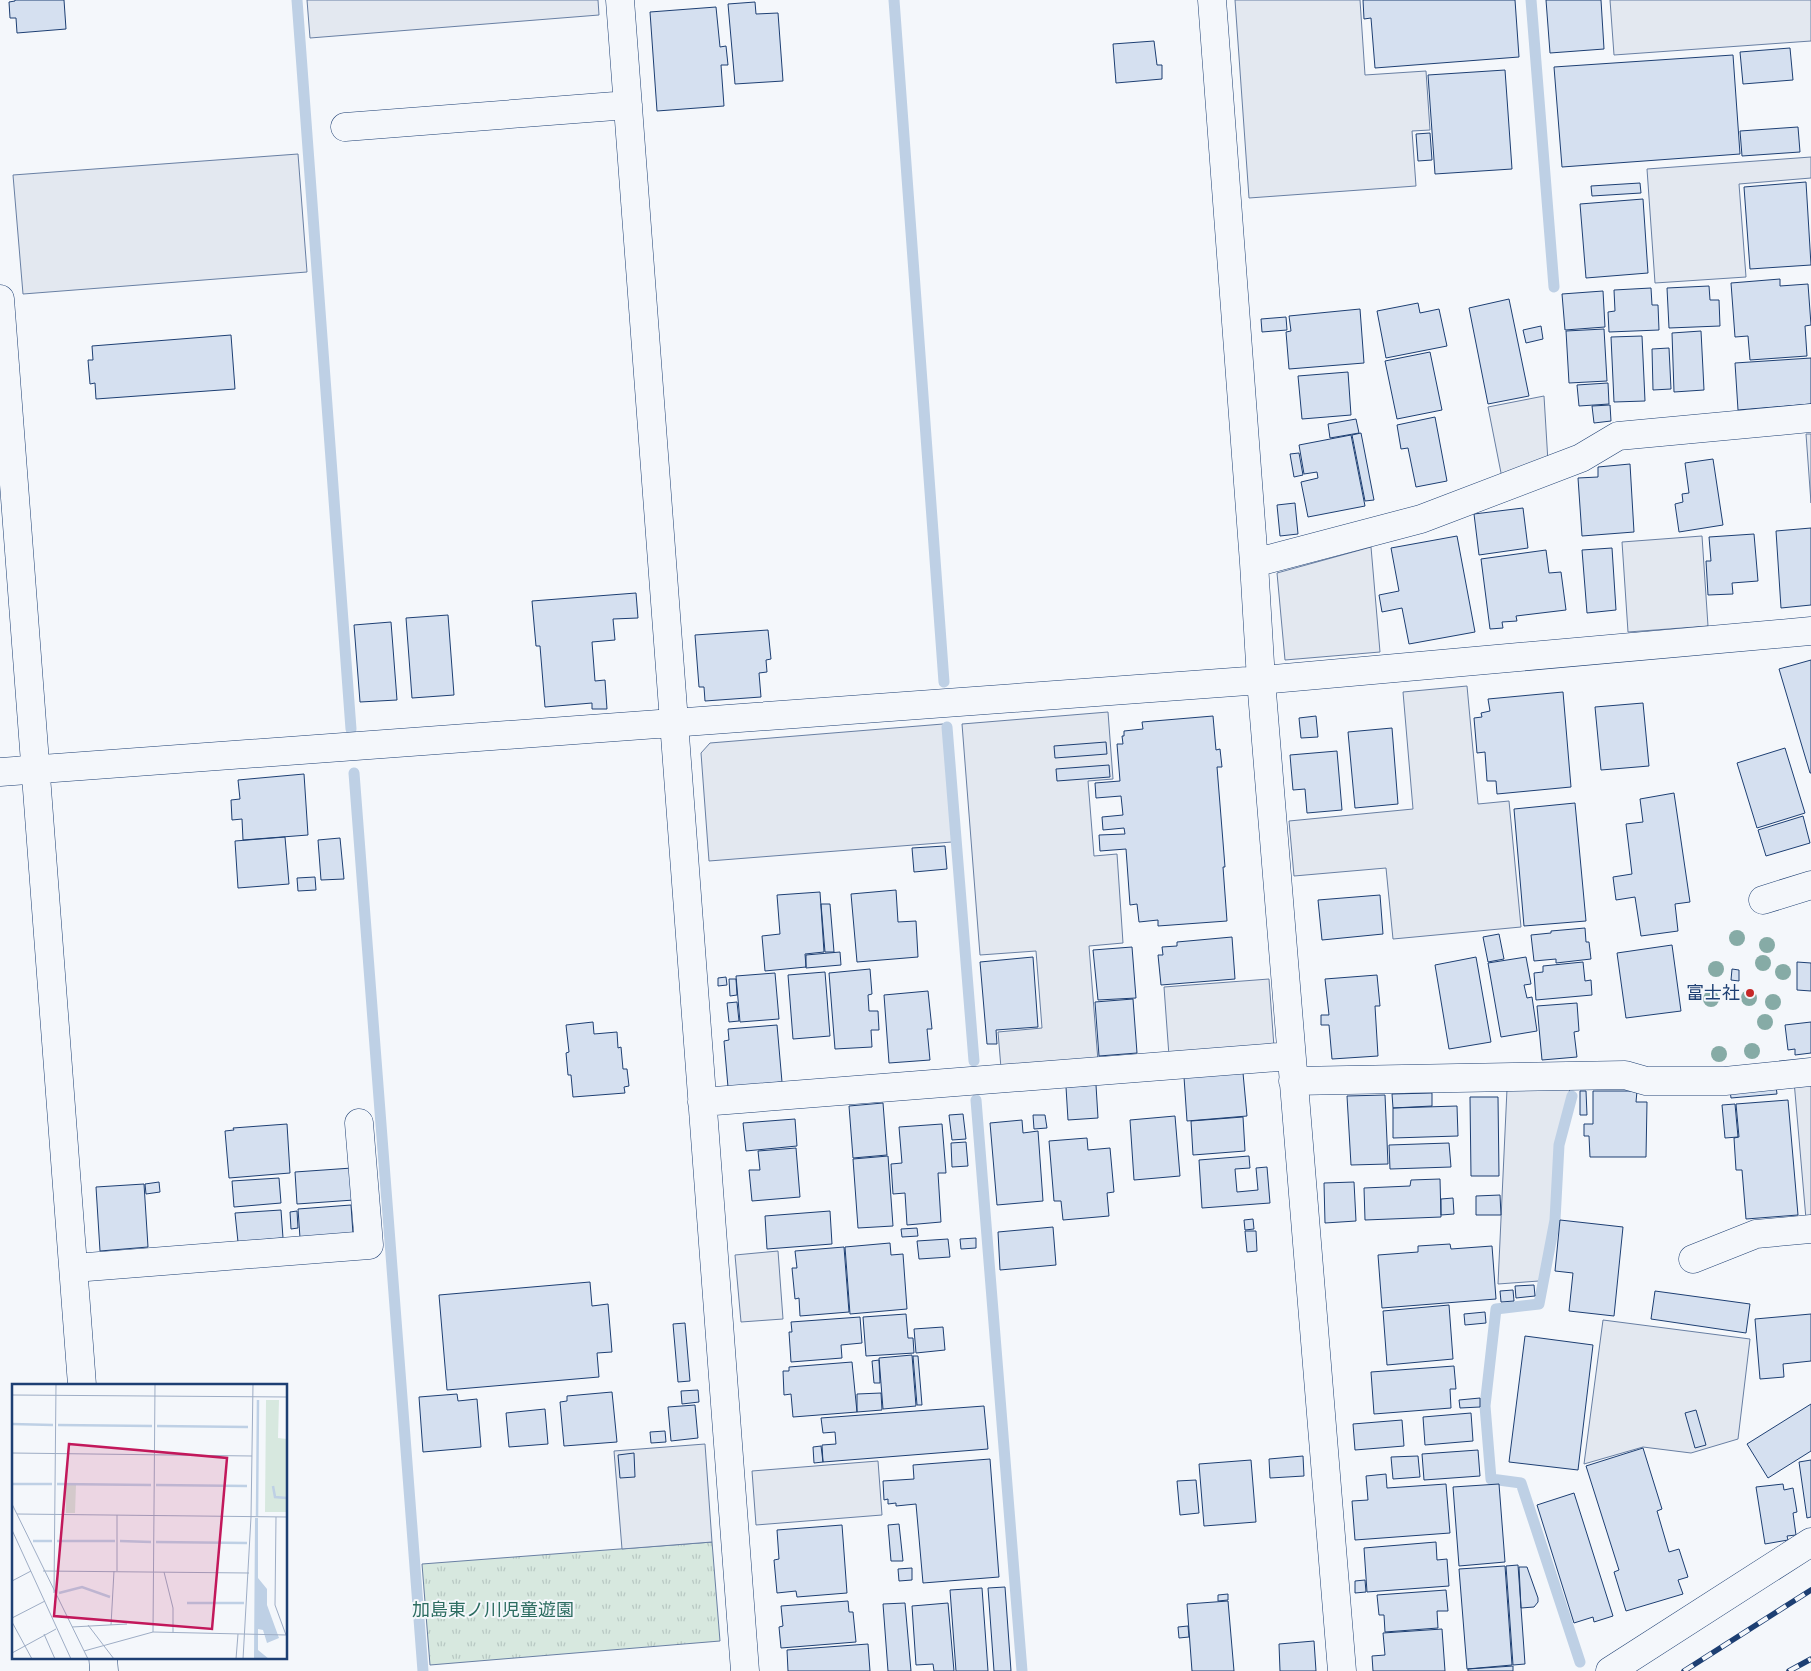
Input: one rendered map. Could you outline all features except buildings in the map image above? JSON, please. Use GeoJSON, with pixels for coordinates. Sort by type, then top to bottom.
{"type":"FeatureCollection","features":[{"type":"Feature","properties":{"kind":"street"},"geometry":{"type":"LineString","coordinates":[[620,0],[745,1671]]}},
{"type":"Feature","properties":{"kind":"street"},"geometry":{"type":"LineString","coordinates":[[1212,0],[1254,563],[1260,680],[1342,1671]]}},
{"type":"Feature","properties":{"kind":"street"},"geometry":{"type":"LineString","coordinates":[[345,127],[628,105]]}},
{"type":"Feature","properties":{"kind":"street"},"geometry":{"type":"LineString","coordinates":[[0,299],[82,1384]]}},
{"type":"Feature","properties":{"kind":"street"},"geometry":{"type":"LineString","coordinates":[[1254,563],[1421,518],[1581,458],[1618,436],[1811,418]]}},
{"type":"Feature","properties":{"kind":"street"},"geometry":{"type":"LineString","coordinates":[[0,772],[1260,680],[1811,631]]}},
{"type":"Feature","properties":{"kind":"street"},"geometry":{"type":"LineString","coordinates":[[1763,900],[1811,885]]}},
{"type":"Feature","properties":{"kind":"street"},"geometry":{"type":"LineString","coordinates":[[702,1102],[1292,1069],[1625,1075],[1646,1081],[1725,1081],[1811,1072]]}},
{"type":"Feature","properties":{"kind":"street"},"geometry":{"type":"LineString","coordinates":[[74,1268],[369,1245],[359,1123]]}},
{"type":"Feature","properties":{"kind":"street"},"geometry":{"type":"LineString","coordinates":[[1693,1259],[1756,1234],[1811,1229]]}},
{"type":"Feature","properties":{"kind":"street"},"geometry":{"type":"LineString","coordinates":[[1610,1671],[1811,1542]]}},
{"type":"Feature","properties":{"kind":"street"},"geometry":{"type":"LineString","coordinates":[[103,1658],[104,1671]]}},
{"type":"Feature","properties":{"kind":"green space","name":"加島東ノ川児童遊園"},"geometry":{"type":"Polygon","coordinates":[[[712,1542],[720,1641],[430,1665],[422,1564],[712,1542]]]}},
{"type":"Feature","properties":{"kind":"shaded area"},"geometry":{"type":"Polygon","coordinates":[[[307,0],[598,0],[599,15],[310,38],[307,0]]]}},
{"type":"Feature","properties":{"kind":"shaded area"},"geometry":{"type":"Polygon","coordinates":[[[1235,0],[1360,0],[1365,75],[1426,71],[1430,130],[1412,131],[1416,186],[1249,198],[1235,0]]]}},
{"type":"Feature","properties":{"kind":"shaded area"},"geometry":{"type":"Polygon","coordinates":[[[1610,0],[1811,0],[1811,41],[1614,55],[1610,0]]]}},
{"type":"Feature","properties":{"kind":"shaded area"},"geometry":{"type":"Polygon","coordinates":[[[298,154],[307,272],[23,294],[13,175],[298,154]]]}},
{"type":"Feature","properties":{"kind":"shaded area"},"geometry":{"type":"Polygon","coordinates":[[[1811,157],[1811,178],[1739,184],[1746,277],[1655,283],[1647,169],[1811,157]]]}},
{"type":"Feature","properties":{"kind":"shaded area"},"geometry":{"type":"Polygon","coordinates":[[[1544,396],[1548,462],[1502,478],[1488,407],[1544,396]]]}},
{"type":"Feature","properties":{"kind":"shaded area"},"geometry":{"type":"Polygon","coordinates":[[[1806,434],[1811,434],[1811,503],[1806,434]]]}},
{"type":"Feature","properties":{"kind":"shaded area"},"geometry":{"type":"Polygon","coordinates":[[[1702,536],[1708,626],[1628,632],[1622,542],[1702,536]]]}},
{"type":"Feature","properties":{"kind":"shaded area"},"geometry":{"type":"Polygon","coordinates":[[[1371,547],[1380,652],[1285,660],[1277,573],[1371,547]]]}},
{"type":"Feature","properties":{"kind":"shaded area"},"geometry":{"type":"Polygon","coordinates":[[[1467,686],[1478,804],[1509,801],[1521,927],[1393,939],[1386,868],[1294,876],[1289,821],[1413,809],[1403,692],[1467,686]]]}},
{"type":"Feature","properties":{"kind":"shaded area"},"geometry":{"type":"Polygon","coordinates":[[[1108,712],[1113,779],[1088,781],[1094,856],[1117,854],[1123,943],[1089,946],[1098,1061],[1001,1068],[998,1032],[1042,1028],[1036,951],[980,955],[962,724],[1108,712]]]}},
{"type":"Feature","properties":{"kind":"shaded area"},"geometry":{"type":"Polygon","coordinates":[[[943,724],[952,842],[709,861],[701,753],[710,743],[943,724]]]}},
{"type":"Feature","properties":{"kind":"shaded area"},"geometry":{"type":"Polygon","coordinates":[[[1269,979],[1274,1047],[1169,1056],[1164,987],[1269,979]]]}},
{"type":"Feature","properties":{"kind":"shaded area"},"geometry":{"type":"Polygon","coordinates":[[[1811,1079],[1811,1218],[1806,1219],[1794,1081],[1811,1079]]]}},
{"type":"Feature","properties":{"kind":"shaded area"},"geometry":{"type":"Polygon","coordinates":[[[1507,1089],[1570,1089],[1555,1144],[1551,1220],[1539,1281],[1498,1284],[1507,1089]]]}},
{"type":"Feature","properties":{"kind":"shaded area"},"geometry":{"type":"Polygon","coordinates":[[[778,1251],[783,1319],[741,1322],[735,1255],[778,1251]]]}},
{"type":"Feature","properties":{"kind":"shaded area"},"geometry":{"type":"Polygon","coordinates":[[[1603,1320],[1750,1339],[1738,1439],[1691,1453],[1643,1447],[1584,1464],[1603,1320]]]}},
{"type":"Feature","properties":{"kind":"shaded area"},"geometry":{"type":"Polygon","coordinates":[[[705,1444],[712,1542],[622,1549],[614,1451],[705,1444]]]}},
{"type":"Feature","properties":{"kind":"shaded area"},"geometry":{"type":"Polygon","coordinates":[[[878,1461],[882,1515],[756,1525],[752,1471],[878,1461]]]}},
{"type":"Feature","properties":{"kind":"waterway"},"geometry":{"type":"LineString","coordinates":[[297,0],[351,729]]}},
{"type":"Feature","properties":{"kind":"waterway"},"geometry":{"type":"LineString","coordinates":[[894,0],[944,682]]}},
{"type":"Feature","properties":{"kind":"waterway"},"geometry":{"type":"LineString","coordinates":[[1531,0],[1554,287]]}},
{"type":"Feature","properties":{"kind":"waterway"},"geometry":{"type":"LineString","coordinates":[[947,727],[974,1061]]}},
{"type":"Feature","properties":{"kind":"waterway"},"geometry":{"type":"LineString","coordinates":[[354,773],[423,1671]]}},
{"type":"Feature","properties":{"kind":"waterway"},"geometry":{"type":"LineString","coordinates":[[1572,1096],[1559,1145],[1555,1220],[1539,1304],[1496,1309],[1485,1406],[1491,1479],[1521,1483],[1580,1662]]}},
{"type":"Feature","properties":{"kind":"waterway"},"geometry":{"type":"LineString","coordinates":[[976,1100],[1022,1671]]}},
{"type":"Feature","properties":{"kind":"railway"},"geometry":{"type":"LineString","coordinates":[[1684,1671],[1811,1590]]}},
{"type":"Feature","properties":{"kind":"railway"},"geometry":{"type":"LineString","coordinates":[[1789,1671],[1811,1659]]}},
{"type":"Feature","properties":{"kind":"place","name":"富士社"},"geometry":{"type":"Point","coordinates":[1750,993]}}]}
